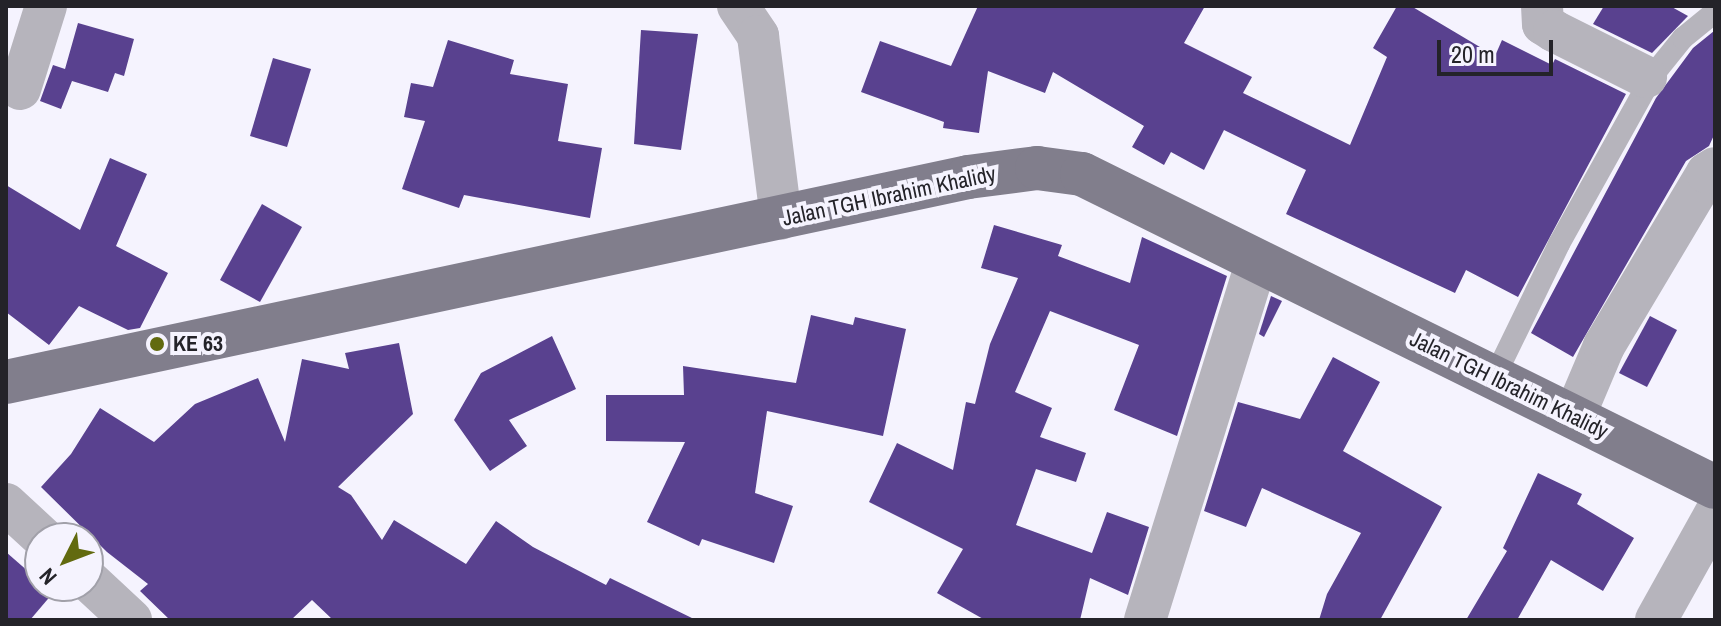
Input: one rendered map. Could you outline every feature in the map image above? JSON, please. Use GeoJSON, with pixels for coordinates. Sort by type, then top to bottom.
{"type":"FeatureCollection","features":[{"type":"Feature","properties":{"kind":"main road","name":"Jalan TGH Ibrahim Khalidy"},"geometry":{"type":"LineString","coordinates":[[6,382],[968,177],[1037,168],[1082,174],[1715,487]]}},
{"type":"Feature","properties":{"kind":"street"},"geometry":{"type":"LineString","coordinates":[[20,89],[46,6]]}},
{"type":"Feature","properties":{"kind":"street"},"geometry":{"type":"LineString","coordinates":[[738,6],[758,36],[781,219]]}},
{"type":"Feature","properties":{"kind":"street"},"geometry":{"type":"LineString","coordinates":[[1542,6],[1543,24],[1646,77]]}},
{"type":"Feature","properties":{"kind":"street"},"geometry":{"type":"LineString","coordinates":[[1574,417],[1604,346],[1707,173],[1715,168]]}},
{"type":"Feature","properties":{"kind":"street"},"geometry":{"type":"LineString","coordinates":[[1145,620],[1257,261]]}},
{"type":"Feature","properties":{"kind":"street"},"geometry":{"type":"LineString","coordinates":[[6,504],[26,522]]}},
{"type":"Feature","properties":{"kind":"street"},"geometry":{"type":"LineString","coordinates":[[1656,620],[1715,514]]}},
{"type":"Feature","properties":{"kind":"street"},"geometry":{"type":"LineString","coordinates":[[104,595],[131,620]]}},
{"type":"Feature","properties":{"kind":"lane"},"geometry":{"type":"LineString","coordinates":[[1494,378],[1559,244],[1659,66],[1715,12]]}},
{"type":"Feature","properties":{"kind":"building"},"geometry":{"type":"Polygon","coordinates":[[[978,6],[1205,6],[1184,43],[1252,77],[1243,93],[1350,145],[1387,57],[1373,48],[1397,6],[1411,6],[1495,56],[1502,40],[1552,65],[1555,59],[1626,94],[1518,297],[1466,270],[1455,293],[1286,214],[1306,170],[1224,130],[1204,170],[1171,152],[1164,165],[1132,147],[1144,126],[1053,72],[1045,93],[988,71],[979,133],[943,128],[944,122],[861,92],[880,41],[951,66],[978,6]]]}},
{"type":"Feature","properties":{"kind":"building"},"geometry":{"type":"Polygon","coordinates":[[[1604,6],[1670,6],[1688,16],[1652,53],[1593,24],[1604,6]]]}},
{"type":"Feature","properties":{"kind":"building"},"geometry":{"type":"Polygon","coordinates":[[[78,23],[134,39],[124,76],[115,73],[108,92],[72,81],[61,109],[40,101],[53,65],[65,69],[78,23]]]}},
{"type":"Feature","properties":{"kind":"building"},"geometry":{"type":"Polygon","coordinates":[[[641,30],[698,34],[681,150],[634,144],[641,30]]]}},
{"type":"Feature","properties":{"kind":"building"},"geometry":{"type":"Polygon","coordinates":[[[1714,31],[1715,133],[1709,146],[1686,161],[1573,357],[1531,333],[1656,98],[1693,48],[1714,31]]]}},
{"type":"Feature","properties":{"kind":"building"},"geometry":{"type":"Polygon","coordinates":[[[448,40],[514,60],[510,74],[568,84],[558,141],[602,148],[590,218],[464,195],[459,208],[402,189],[425,121],[404,117],[411,83],[433,87],[448,40]]]}},
{"type":"Feature","properties":{"kind":"building"},"geometry":{"type":"Polygon","coordinates":[[[273,58],[311,69],[287,147],[250,136],[273,58]]]}},
{"type":"Feature","properties":{"kind":"building"},"geometry":{"type":"Polygon","coordinates":[[[110,158],[147,174],[116,246],[168,273],[140,328],[128,330],[79,306],[49,345],[6,312],[6,185],[80,230],[110,158]]]}},
{"type":"Feature","properties":{"kind":"building"},"geometry":{"type":"Polygon","coordinates":[[[262,204],[302,227],[260,302],[220,280],[262,204]]]}},
{"type":"Feature","properties":{"kind":"building"},"geometry":{"type":"Polygon","coordinates":[[[994,225],[1062,245],[1058,256],[1130,283],[1142,237],[1227,276],[1177,436],[1114,410],[1139,345],[1050,311],[1015,392],[1052,408],[1040,437],[1086,453],[1076,482],[1036,469],[1016,525],[1092,553],[1107,512],[1149,527],[1128,595],[1090,578],[1080,620],[985,620],[937,593],[963,549],[869,502],[897,443],[953,470],[966,402],[975,404],[990,344],[1018,278],[981,268],[994,225]]]}},
{"type":"Feature","properties":{"kind":"building"},"geometry":{"type":"Polygon","coordinates":[[[1271,296],[1282,301],[1264,337],[1259,334],[1271,296]]]}},
{"type":"Feature","properties":{"kind":"building"},"geometry":{"type":"Polygon","coordinates":[[[811,315],[853,325],[855,317],[906,329],[883,436],[767,411],[755,493],[793,506],[774,563],[702,539],[699,546],[647,522],[685,442],[606,441],[606,395],[684,395],[683,366],[796,383],[811,315]]]}},
{"type":"Feature","properties":{"kind":"building"},"geometry":{"type":"Polygon","coordinates":[[[1650,316],[1677,330],[1647,387],[1619,373],[1650,316]]]}},
{"type":"Feature","properties":{"kind":"building"},"geometry":{"type":"Polygon","coordinates":[[[552,336],[576,389],[509,420],[527,446],[490,471],[454,420],[481,373],[552,336]]]}},
{"type":"Feature","properties":{"kind":"building"},"geometry":{"type":"Polygon","coordinates":[[[399,343],[413,414],[338,487],[351,495],[382,540],[394,520],[466,564],[496,521],[533,547],[606,585],[610,578],[696,620],[333,620],[312,600],[291,620],[170,620],[140,591],[148,584],[104,549],[104,522],[77,522],[41,487],[71,454],[100,408],[154,442],[195,404],[258,378],[285,442],[302,359],[349,369],[345,353],[399,343]]]}},
{"type":"Feature","properties":{"kind":"building"},"geometry":{"type":"Polygon","coordinates":[[[1333,357],[1380,382],[1343,451],[1442,507],[1380,620],[1319,620],[1327,594],[1361,533],[1262,488],[1246,527],[1204,511],[1238,402],[1300,419],[1333,357]]]}},
{"type":"Feature","properties":{"kind":"building"},"geometry":{"type":"Polygon","coordinates":[[[1538,473],[1582,494],[1577,504],[1634,538],[1603,591],[1551,560],[1517,620],[1466,620],[1507,551],[1503,548],[1538,473]]]}},
{"type":"Feature","properties":{"kind":"building"},"geometry":{"type":"Polygon","coordinates":[[[6,552],[24,568],[24,602],[45,602],[30,620],[6,620],[6,552]]]}},
{"type":"Feature","properties":{"kind":"place","name":"KE 63"},"geometry":{"type":"Point","coordinates":[157,344]}}]}
